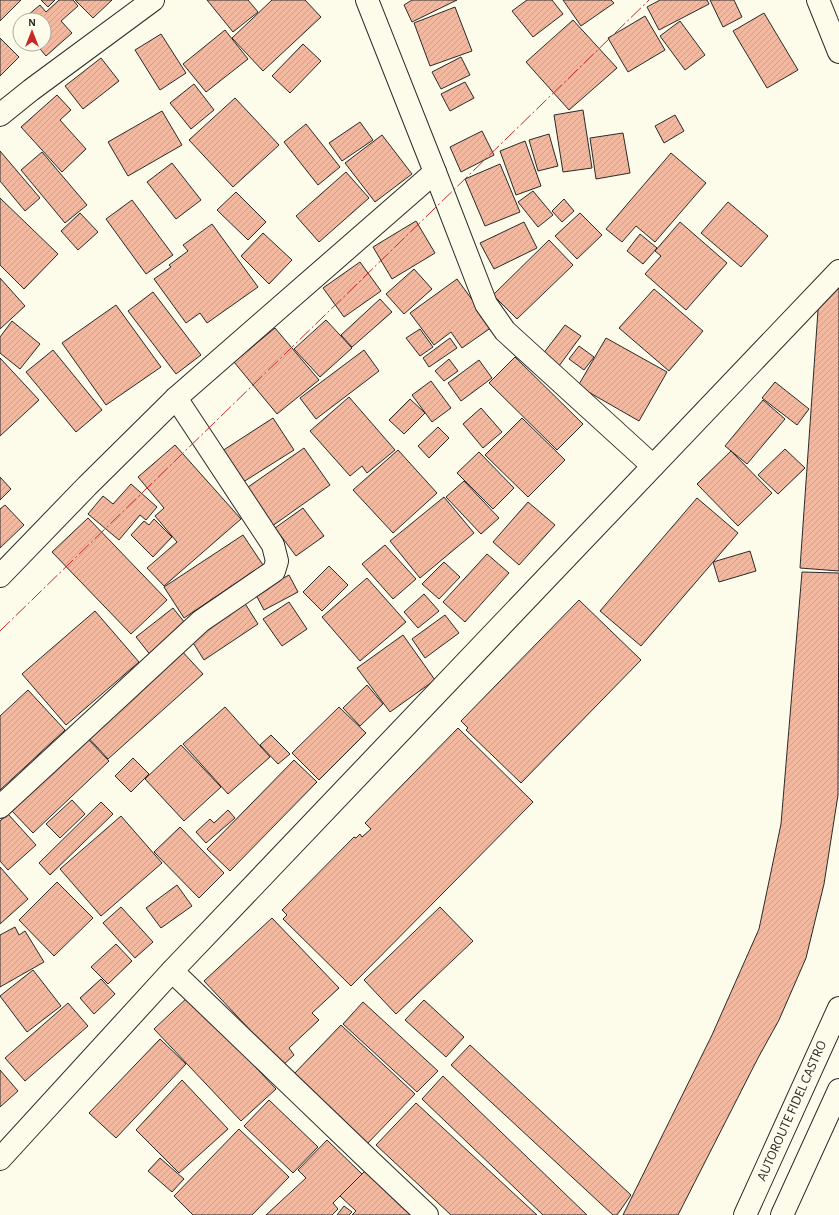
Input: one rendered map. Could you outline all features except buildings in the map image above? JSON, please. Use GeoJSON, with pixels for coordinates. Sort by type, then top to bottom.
{"type":"FeatureCollection","features":[{"type":"Feature","properties":{"kind":"main road"},"geometry":{"type":"LineString","coordinates":[[0,116],[31,90],[153,0]]}},
{"type":"Feature","properties":{"kind":"main road"},"geometry":{"type":"LineString","coordinates":[[367,0],[436,172],[486,304],[505,331],[653,466]]}},
{"type":"Feature","properties":{"kind":"main road"},"geometry":{"type":"LineString","coordinates":[[818,0],[839,52]]}},
{"type":"Feature","properties":{"kind":"main road"},"geometry":{"type":"LineString","coordinates":[[0,576],[87,486],[176,398],[436,172]]}},
{"type":"Feature","properties":{"kind":"main road"},"geometry":{"type":"LineString","coordinates":[[0,1160],[172,971],[839,272]]}},
{"type":"Feature","properties":{"kind":"main road"},"geometry":{"type":"LineString","coordinates":[[0,807],[201,621],[274,570],[277,561],[273,546],[176,398]]}},
{"type":"Feature","properties":{"kind":"main road"},"geometry":{"type":"LineString","coordinates":[[172,971],[427,1215]]}},
{"type":"Feature","properties":{"kind":"main road","name":"AUTOROUTE FIDEL CASTRO"},"geometry":{"type":"LineString","coordinates":[[745,1215],[839,1008]]}},
{"type":"Feature","properties":{"kind":"main road"},"geometry":{"type":"LineString","coordinates":[[782,1215],[839,1090]]}},
{"type":"Feature","properties":{"kind":"power"},"geometry":{"type":"LineString","coordinates":[[0,631],[649,0]]}}]}
